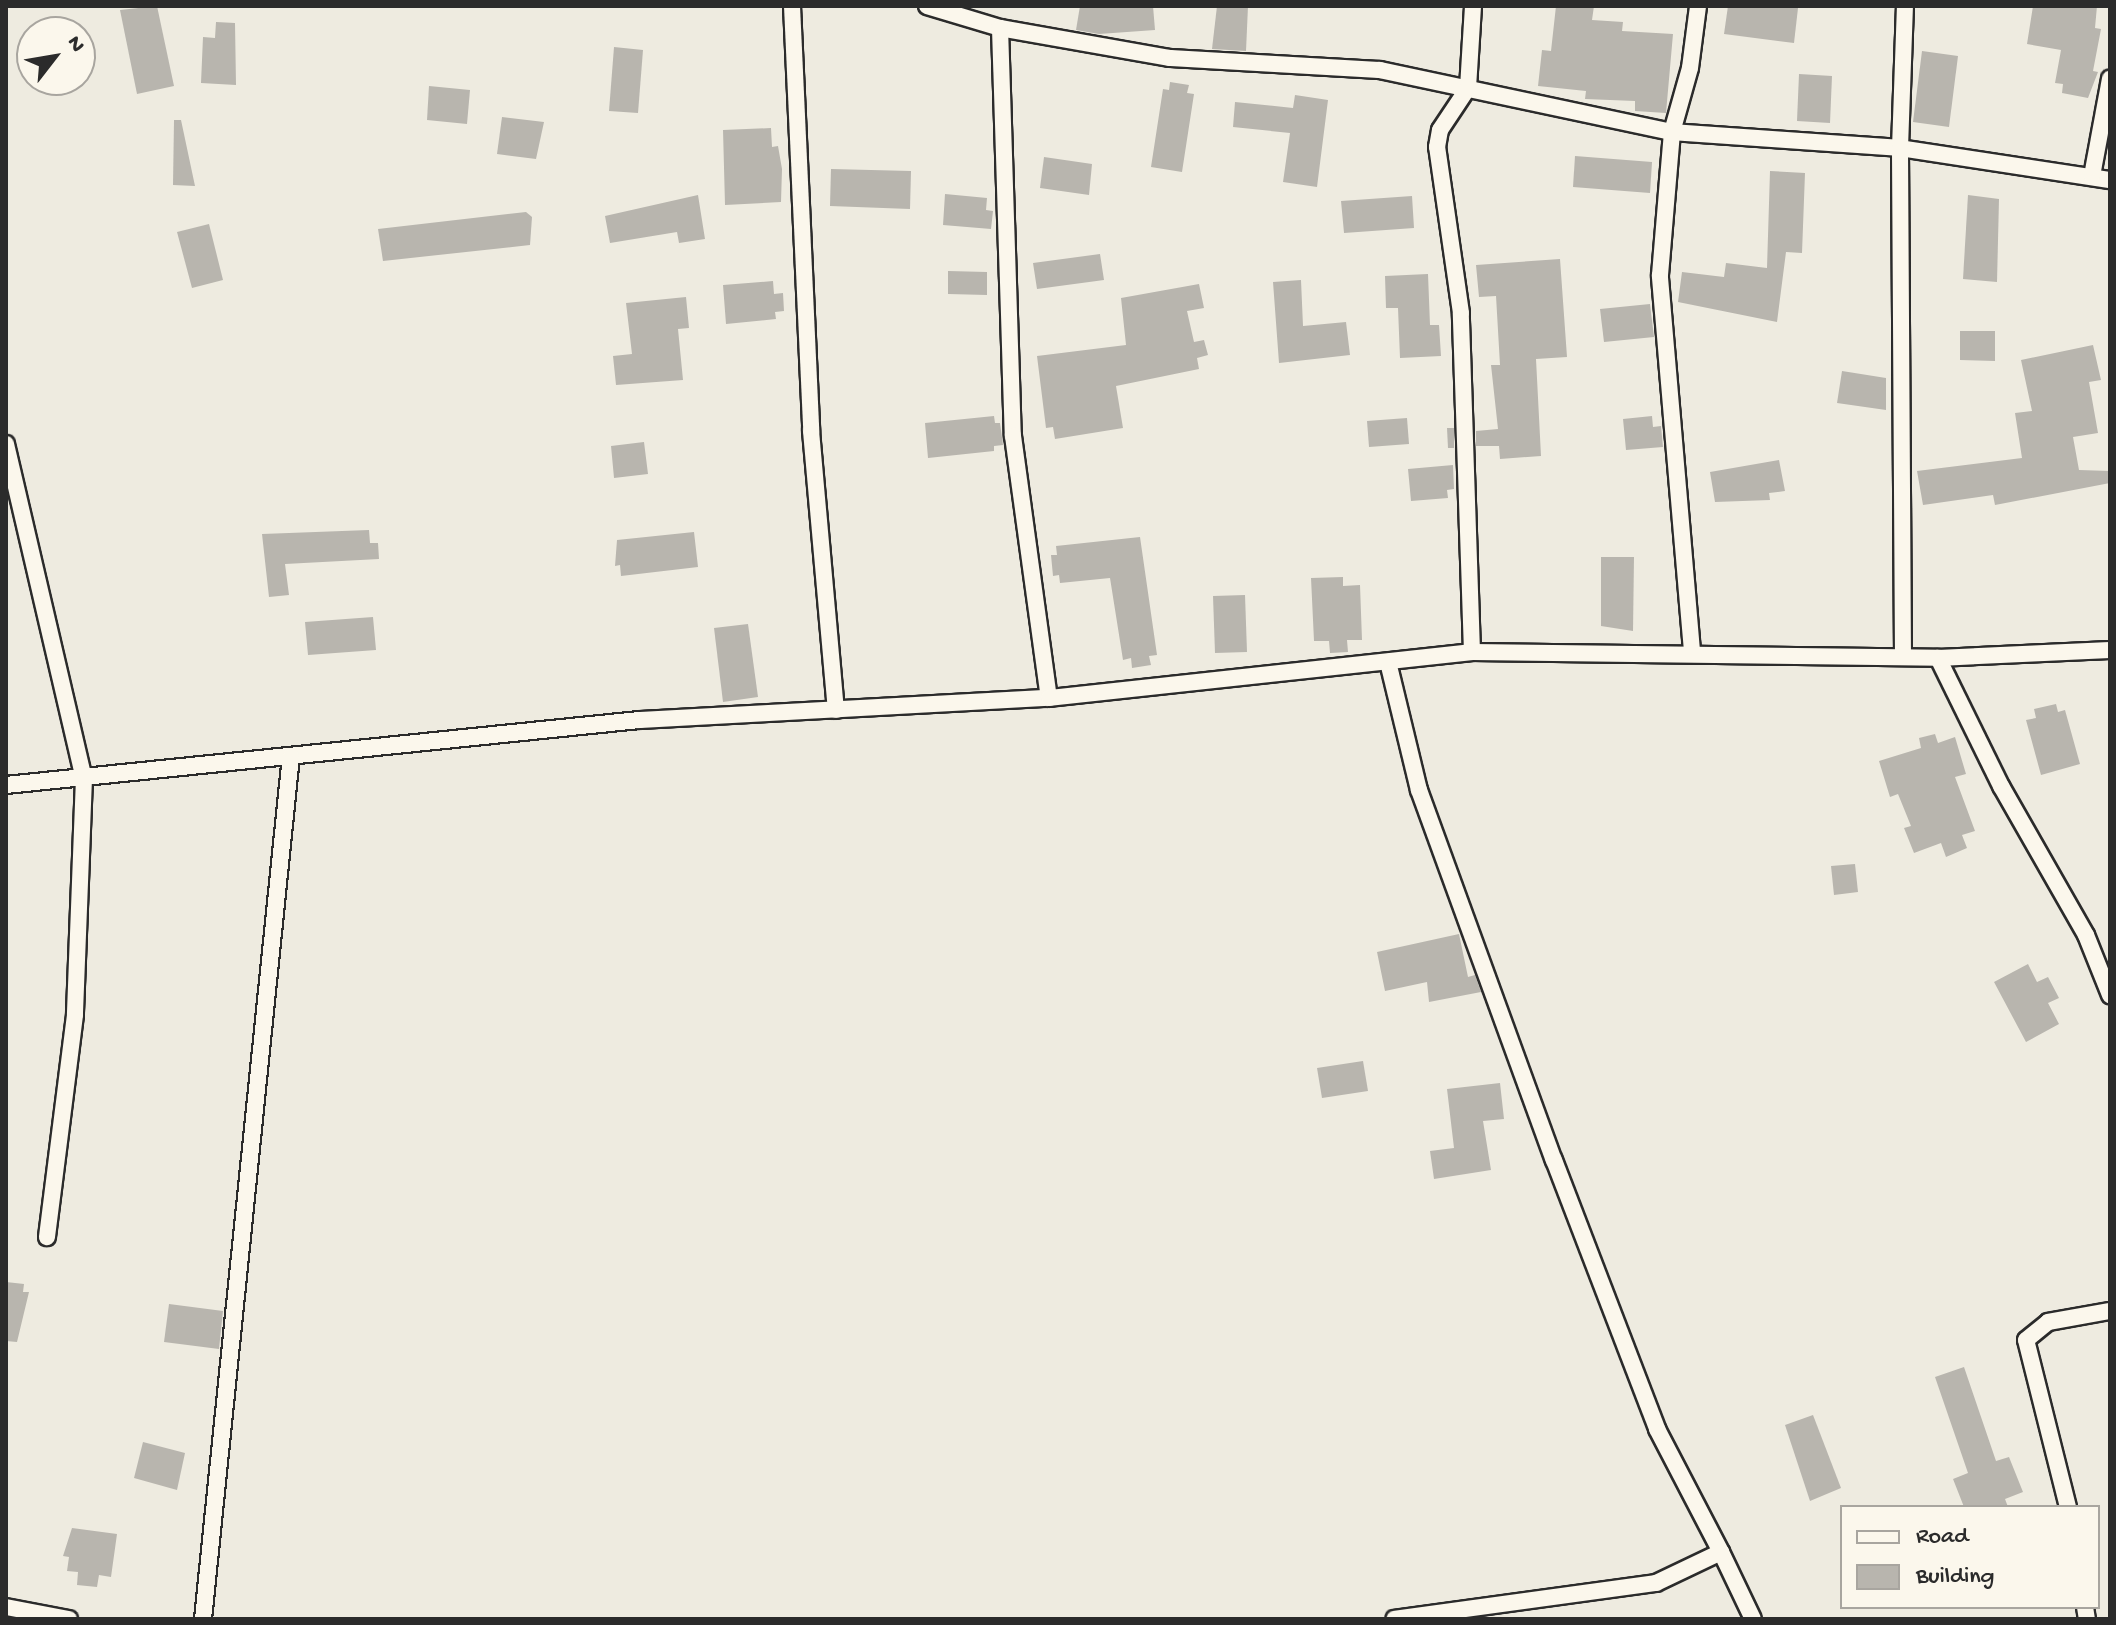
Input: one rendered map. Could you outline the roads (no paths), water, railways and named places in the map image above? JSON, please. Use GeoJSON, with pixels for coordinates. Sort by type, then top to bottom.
{"type":"FeatureCollection","features":[{"type":"Feature","properties":{"kind":"street"},"geometry":{"type":"LineString","coordinates":[[792,6],[811,431],[836,710]]}},
{"type":"Feature","properties":{"kind":"street"},"geometry":{"type":"LineString","coordinates":[[927,6],[1000,28],[1170,58],[1380,70],[1672,132],[1900,148],[2110,180]]}},
{"type":"Feature","properties":{"kind":"street"},"geometry":{"type":"LineString","coordinates":[[1472,652],[1461,313],[1437,147],[1440,130],[1468,88],[1473,6]]}},
{"type":"Feature","properties":{"kind":"street"},"geometry":{"type":"LineString","coordinates":[[1692,651],[1660,275],[1672,132],[1690,68],[1698,6]]}},
{"type":"Feature","properties":{"kind":"street"},"geometry":{"type":"LineString","coordinates":[[1903,657],[1900,148],[1905,6]]}},
{"type":"Feature","properties":{"kind":"street"},"geometry":{"type":"LineString","coordinates":[[1000,28],[1013,436],[1049,698]]}},
{"type":"Feature","properties":{"kind":"street"},"geometry":{"type":"LineString","coordinates":[[2092,176],[2110,79]]}},
{"type":"Feature","properties":{"kind":"street"},"geometry":{"type":"LineString","coordinates":[[6,444],[84,778],[75,1015],[47,1237]]}},
{"type":"Feature","properties":{"kind":"street"},"geometry":{"type":"LineString","coordinates":[[6,785],[639,720],[1049,698],[1472,652],[1692,651],[1938,658],[2110,650]]}},
{"type":"Feature","properties":{"kind":"street"},"geometry":{"type":"LineString","coordinates":[[1938,658],[2001,786],[2086,935],[2110,995]]}},
{"type":"Feature","properties":{"kind":"street"},"geometry":{"type":"LineString","coordinates":[[1388,662],[1419,790],[1549,1146],[1657,1429],[1753,1619]]}},
{"type":"Feature","properties":{"kind":"street"},"geometry":{"type":"LineString","coordinates":[[203,1619],[291,756]]}},
{"type":"Feature","properties":{"kind":"street"},"geometry":{"type":"LineString","coordinates":[[2067,1505],[2026,1340],[2048,1322],[2110,1311]]}},
{"type":"Feature","properties":{"kind":"street"},"geometry":{"type":"LineString","coordinates":[[1394,1619],[1656,1583],[1721,1552]]}},
{"type":"Feature","properties":{"kind":"street"},"geometry":{"type":"LineString","coordinates":[[6,1607],[69,1619]]}}]}
